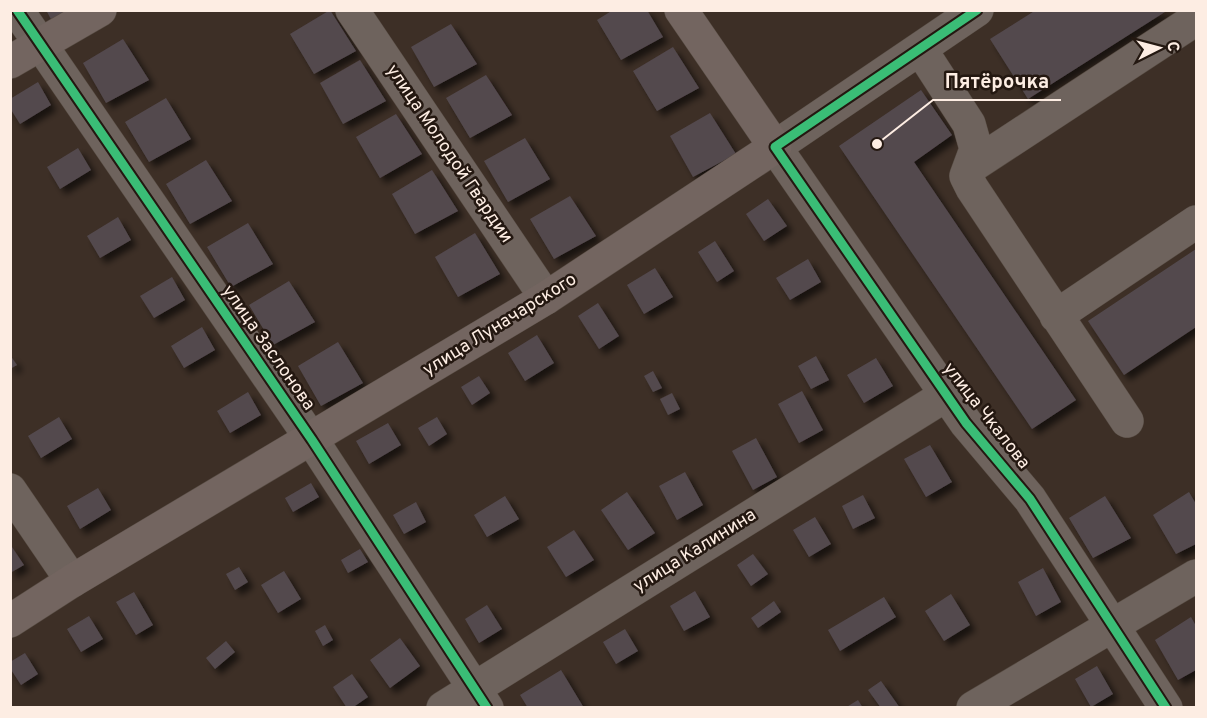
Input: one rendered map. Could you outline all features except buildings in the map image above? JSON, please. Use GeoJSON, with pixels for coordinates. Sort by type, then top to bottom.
{"type":"FeatureCollection","features":[{"type":"Feature","properties":{"kind":"main road"},"geometry":{"type":"LineString","coordinates":[[10,63],[100,10]]}},
{"type":"Feature","properties":{"kind":"main road","name":"улица Чкалова"},"geometry":{"type":"LineString","coordinates":[[681,10],[775,147]]}},
{"type":"Feature","properties":{"kind":"main road","name":"улица Луначарского"},"geometry":{"type":"LineString","coordinates":[[10,621],[72,581],[312,440],[546,298],[775,147]]}},
{"type":"Feature","properties":{"kind":"street","name":"улица Заслонова"},"geometry":{"type":"LineString","coordinates":[[17,10],[312,440],[480,698]]}},
{"type":"Feature","properties":{"kind":"street","name":"улица Молодой Гвардии"},"geometry":{"type":"LineString","coordinates":[[352,10],[546,298]]}},
{"type":"Feature","properties":{"kind":"street","name":"улица Луначарского"},"geometry":{"type":"LineString","coordinates":[[775,147],[977,10]]}},
{"type":"Feature","properties":{"kind":"street"},"geometry":{"type":"LineString","coordinates":[[969,168],[1197,19]]}},
{"type":"Feature","properties":{"kind":"street"},"geometry":{"type":"LineString","coordinates":[[921,50],[969,124],[976,149],[966,176],[972,188],[1126,421]]}},
{"type":"Feature","properties":{"kind":"street","name":"улица Чкалова"},"geometry":{"type":"LineString","coordinates":[[775,147],[946,395],[1030,499],[1166,708]]}},
{"type":"Feature","properties":{"kind":"street"},"geometry":{"type":"LineString","coordinates":[[1056,316],[1197,222]]}},
{"type":"Feature","properties":{"kind":"street","name":"улица Калинина"},"geometry":{"type":"LineString","coordinates":[[443,708],[480,698],[946,395]]}},
{"type":"Feature","properties":{"kind":"street"},"geometry":{"type":"LineString","coordinates":[[10,490],[72,581]]}},
{"type":"Feature","properties":{"kind":"street"},"geometry":{"type":"LineString","coordinates":[[974,708],[1197,576]]}},
{"type":"Feature","properties":{"kind":"cycle path"},"geometry":{"type":"LineString","coordinates":[[17,10],[312,440],[487,708]]}},
{"type":"Feature","properties":{"kind":"cycle path"},"geometry":{"type":"LineString","coordinates":[[977,10],[775,147],[966,423],[1030,499],[1166,708]]}},
{"type":"Feature","properties":{"kind":"place","name":"Пятёрочка"},"geometry":{"type":"Point","coordinates":[877,144]}}]}
